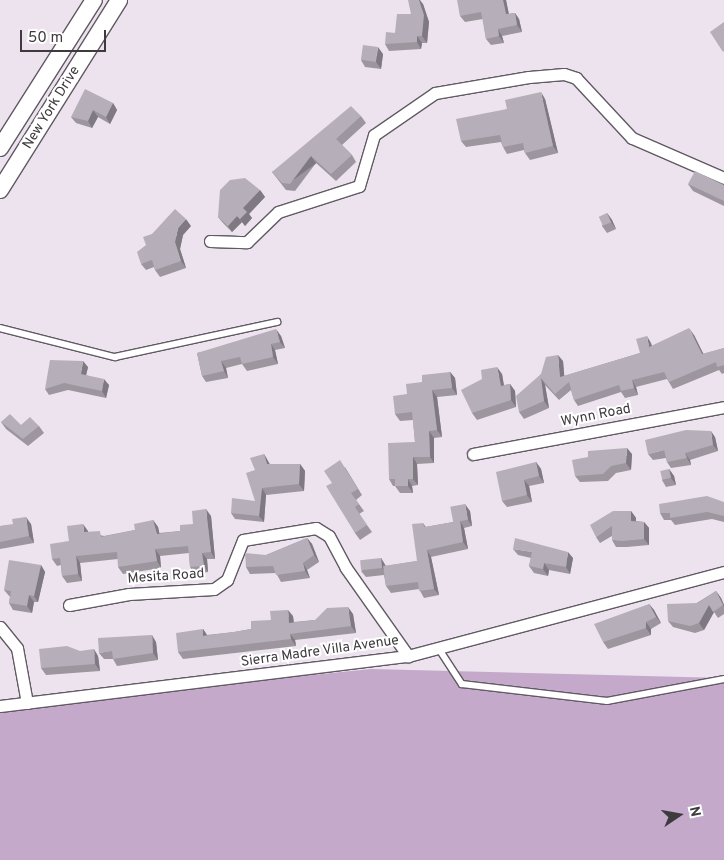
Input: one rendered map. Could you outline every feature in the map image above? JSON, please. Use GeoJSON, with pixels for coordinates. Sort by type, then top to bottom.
{"type":"FeatureCollection","features":[{"type":"Feature","properties":{"kind":"main road","name":"New York Drive"},"geometry":{"type":"LineString","coordinates":[[0,148],[94,0]]}},
{"type":"Feature","properties":{"kind":"main road","name":"New York Drive"},"geometry":{"type":"LineString","coordinates":[[0,190],[119,0]]}},
{"type":"Feature","properties":{"kind":"street"},"geometry":{"type":"LineString","coordinates":[[210,241],[247,242],[278,212],[359,186],[374,135],[435,93],[529,77],[564,74],[576,78],[632,138],[724,178]]}},
{"type":"Feature","properties":{"kind":"street","name":"Wynn Road"},"geometry":{"type":"LineString","coordinates":[[473,454],[724,407]]}},
{"type":"Feature","properties":{"kind":"street","name":"Mesita Road"},"geometry":{"type":"LineString","coordinates":[[69,605],[129,594],[214,589],[227,580],[243,540],[316,528],[329,536],[346,568],[408,656]]}},
{"type":"Feature","properties":{"kind":"street","name":"Sierra Madre Villa Avenue"},"geometry":{"type":"LineString","coordinates":[[0,706],[408,656],[724,572]]}},
{"type":"Feature","properties":{"kind":"street"},"geometry":{"type":"LineString","coordinates":[[0,627],[17,648],[27,703]]}},
{"type":"Feature","properties":{"kind":"lane"},"geometry":{"type":"LineString","coordinates":[[0,328],[115,357],[277,322]]}},
{"type":"Feature","properties":{"kind":"lane"},"geometry":{"type":"LineString","coordinates":[[438,647],[462,684],[607,701],[724,679]]}},
{"type":"Feature","properties":{"kind":"shaded area"},"geometry":{"type":"Polygon","coordinates":[[[371,669],[724,678],[724,860],[0,860],[0,706],[371,669]]]}},
{"type":"Feature","properties":{"kind":"building"},"geometry":{"type":"Polygon","coordinates":[[[408,0],[419,0],[424,15],[422,36],[417,36],[417,42],[385,44],[386,32],[395,33],[397,14],[411,14],[408,0]]]}},
{"type":"Feature","properties":{"kind":"building"},"geometry":{"type":"Polygon","coordinates":[[[457,0],[503,0],[506,14],[515,13],[517,25],[498,29],[499,36],[486,39],[481,12],[460,16],[457,0]]]}},
{"type":"Feature","properties":{"kind":"building"},"geometry":{"type":"Polygon","coordinates":[[[724,22],[724,51],[723,52],[710,32],[724,22]]]}},
{"type":"Feature","properties":{"kind":"building"},"geometry":{"type":"Polygon","coordinates":[[[363,45],[378,47],[376,62],[361,60],[363,45]]]}},
{"type":"Feature","properties":{"kind":"building"},"geometry":{"type":"Polygon","coordinates":[[[85,89],[113,103],[106,117],[93,110],[88,121],[71,117],[85,89]]]}},
{"type":"Feature","properties":{"kind":"building"},"geometry":{"type":"Polygon","coordinates":[[[541,92],[553,146],[525,153],[523,143],[503,147],[500,135],[461,141],[456,119],[507,109],[505,100],[541,92]]]}},
{"type":"Feature","properties":{"kind":"building"},"geometry":{"type":"Polygon","coordinates":[[[351,106],[361,116],[336,139],[352,155],[331,174],[311,156],[290,184],[282,183],[272,172],[351,106]]]}},
{"type":"Feature","properties":{"kind":"building"},"geometry":{"type":"Polygon","coordinates":[[[695,171],[724,185],[724,201],[688,184],[695,171]]]}},
{"type":"Feature","properties":{"kind":"building"},"geometry":{"type":"Polygon","coordinates":[[[245,178],[260,190],[243,208],[247,212],[240,219],[237,216],[228,226],[218,217],[220,190],[230,180],[245,178]]]}},
{"type":"Feature","properties":{"kind":"building"},"geometry":{"type":"Polygon","coordinates":[[[175,209],[186,219],[178,228],[175,242],[181,261],[155,270],[152,260],[141,264],[137,252],[146,245],[143,237],[152,234],[175,209]]]}},
{"type":"Feature","properties":{"kind":"building"},"geometry":{"type":"Polygon","coordinates":[[[607,213],[611,222],[603,226],[599,217],[607,213]]]}},
{"type":"Feature","properties":{"kind":"building"},"geometry":{"type":"Polygon","coordinates":[[[689,328],[702,354],[724,348],[724,365],[717,367],[716,362],[669,382],[664,372],[632,380],[634,388],[621,391],[619,385],[574,400],[569,382],[555,394],[541,378],[544,401],[519,412],[516,396],[541,374],[546,357],[558,355],[560,377],[640,353],[636,339],[647,336],[649,347],[689,328]]]}},
{"type":"Feature","properties":{"kind":"building"},"geometry":{"type":"Polygon","coordinates":[[[276,329],[280,342],[271,344],[273,357],[242,364],[240,357],[221,361],[224,371],[202,376],[197,353],[276,329]]]}},
{"type":"Feature","properties":{"kind":"building"},"geometry":{"type":"Polygon","coordinates":[[[50,360],[83,361],[81,374],[104,379],[102,391],[64,383],[45,389],[50,360]]]}},
{"type":"Feature","properties":{"kind":"building"},"geometry":{"type":"Polygon","coordinates":[[[497,367],[501,386],[510,384],[511,400],[472,413],[461,390],[482,379],[481,370],[497,367]]]}},
{"type":"Feature","properties":{"kind":"building"},"geometry":{"type":"Polygon","coordinates":[[[450,372],[452,388],[432,390],[437,430],[429,431],[430,457],[413,457],[413,479],[408,479],[408,486],[395,486],[395,479],[389,479],[388,443],[415,442],[412,412],[395,414],[393,396],[407,394],[406,384],[422,382],[422,375],[450,372]]]}},
{"type":"Feature","properties":{"kind":"building"},"geometry":{"type":"Polygon","coordinates":[[[10,414],[21,425],[30,417],[39,426],[23,439],[1,422],[10,414]]]}},
{"type":"Feature","properties":{"kind":"building"},"geometry":{"type":"Polygon","coordinates":[[[686,430],[711,431],[713,445],[685,453],[687,458],[667,462],[664,450],[648,454],[645,440],[686,430]]]}},
{"type":"Feature","properties":{"kind":"building"},"geometry":{"type":"Polygon","coordinates":[[[627,448],[626,463],[611,466],[603,474],[575,476],[572,460],[588,457],[588,451],[627,448]]]}},
{"type":"Feature","properties":{"kind":"building"},"geometry":{"type":"Polygon","coordinates":[[[264,454],[267,464],[300,464],[299,484],[262,488],[259,516],[231,513],[232,498],[255,501],[246,473],[255,470],[250,458],[264,454]]]}},
{"type":"Feature","properties":{"kind":"building"},"geometry":{"type":"Polygon","coordinates":[[[340,460],[358,489],[351,493],[359,504],[355,507],[367,525],[355,533],[326,486],[332,483],[324,471],[340,460]]]}},
{"type":"Feature","properties":{"kind":"building"},"geometry":{"type":"Polygon","coordinates":[[[536,462],[539,476],[524,480],[527,495],[502,501],[496,472],[536,462]]]}},
{"type":"Feature","properties":{"kind":"building"},"geometry":{"type":"Polygon","coordinates":[[[669,469],[671,478],[662,480],[660,471],[669,469]]]}},
{"type":"Feature","properties":{"kind":"building"},"geometry":{"type":"Polygon","coordinates":[[[707,496],[724,502],[724,516],[707,512],[670,518],[670,513],[660,513],[659,504],[707,496]]]}},
{"type":"Feature","properties":{"kind":"building"},"geometry":{"type":"Polygon","coordinates":[[[465,504],[468,520],[453,523],[450,507],[465,504]]]}},
{"type":"Feature","properties":{"kind":"building"},"geometry":{"type":"Polygon","coordinates":[[[206,509],[211,552],[202,553],[204,566],[190,567],[188,546],[155,549],[157,561],[118,567],[117,552],[76,556],[78,574],[62,576],[60,558],[52,559],[50,544],[69,541],[67,526],[83,524],[84,532],[100,531],[101,537],[135,530],[134,524],[153,520],[157,534],[180,531],[180,525],[193,524],[192,511],[206,509]]]}},
{"type":"Feature","properties":{"kind":"building"},"geometry":{"type":"Polygon","coordinates":[[[613,511],[631,511],[631,521],[644,522],[644,539],[612,540],[612,526],[596,537],[590,525],[613,511]]]}},
{"type":"Feature","properties":{"kind":"building"},"geometry":{"type":"Polygon","coordinates":[[[26,517],[29,536],[0,542],[0,526],[13,524],[12,519],[26,517]]]}},
{"type":"Feature","properties":{"kind":"building"},"geometry":{"type":"Polygon","coordinates":[[[460,521],[463,542],[427,550],[434,589],[419,591],[418,582],[386,586],[383,566],[417,561],[412,524],[423,523],[424,527],[460,521]]]}},
{"type":"Feature","properties":{"kind":"building"},"geometry":{"type":"Polygon","coordinates":[[[307,538],[314,555],[303,563],[305,571],[276,575],[273,566],[246,567],[245,553],[266,555],[307,538]]]}},
{"type":"Feature","properties":{"kind":"building"},"geometry":{"type":"Polygon","coordinates":[[[515,538],[568,552],[566,567],[544,563],[543,569],[529,566],[532,552],[513,549],[515,538]]]}},
{"type":"Feature","properties":{"kind":"building"},"geometry":{"type":"Polygon","coordinates":[[[381,558],[382,568],[361,570],[360,560],[381,558]]]}},
{"type":"Feature","properties":{"kind":"building"},"geometry":{"type":"Polygon","coordinates":[[[9,560],[41,565],[34,596],[29,595],[27,606],[9,603],[11,591],[4,590],[9,560]]]}},
{"type":"Feature","properties":{"kind":"building"},"geometry":{"type":"Polygon","coordinates":[[[716,591],[723,605],[713,612],[709,605],[699,623],[690,626],[668,621],[667,604],[698,603],[716,591]]]}},
{"type":"Feature","properties":{"kind":"building"},"geometry":{"type":"Polygon","coordinates":[[[649,604],[656,617],[646,622],[646,628],[603,642],[594,624],[649,604]]]}},
{"type":"Feature","properties":{"kind":"building"},"geometry":{"type":"Polygon","coordinates":[[[348,607],[351,626],[290,634],[291,639],[178,652],[176,633],[203,629],[203,636],[251,629],[251,621],[271,620],[270,611],[288,610],[289,623],[315,620],[327,608],[348,607]]]}},
{"type":"Feature","properties":{"kind":"building"},"geometry":{"type":"Polygon","coordinates":[[[152,635],[153,653],[113,659],[112,651],[99,653],[98,638],[152,635]]]}},
{"type":"Feature","properties":{"kind":"building"},"geometry":{"type":"Polygon","coordinates":[[[67,646],[80,651],[94,649],[95,664],[41,668],[39,649],[67,646]]]}}]}
